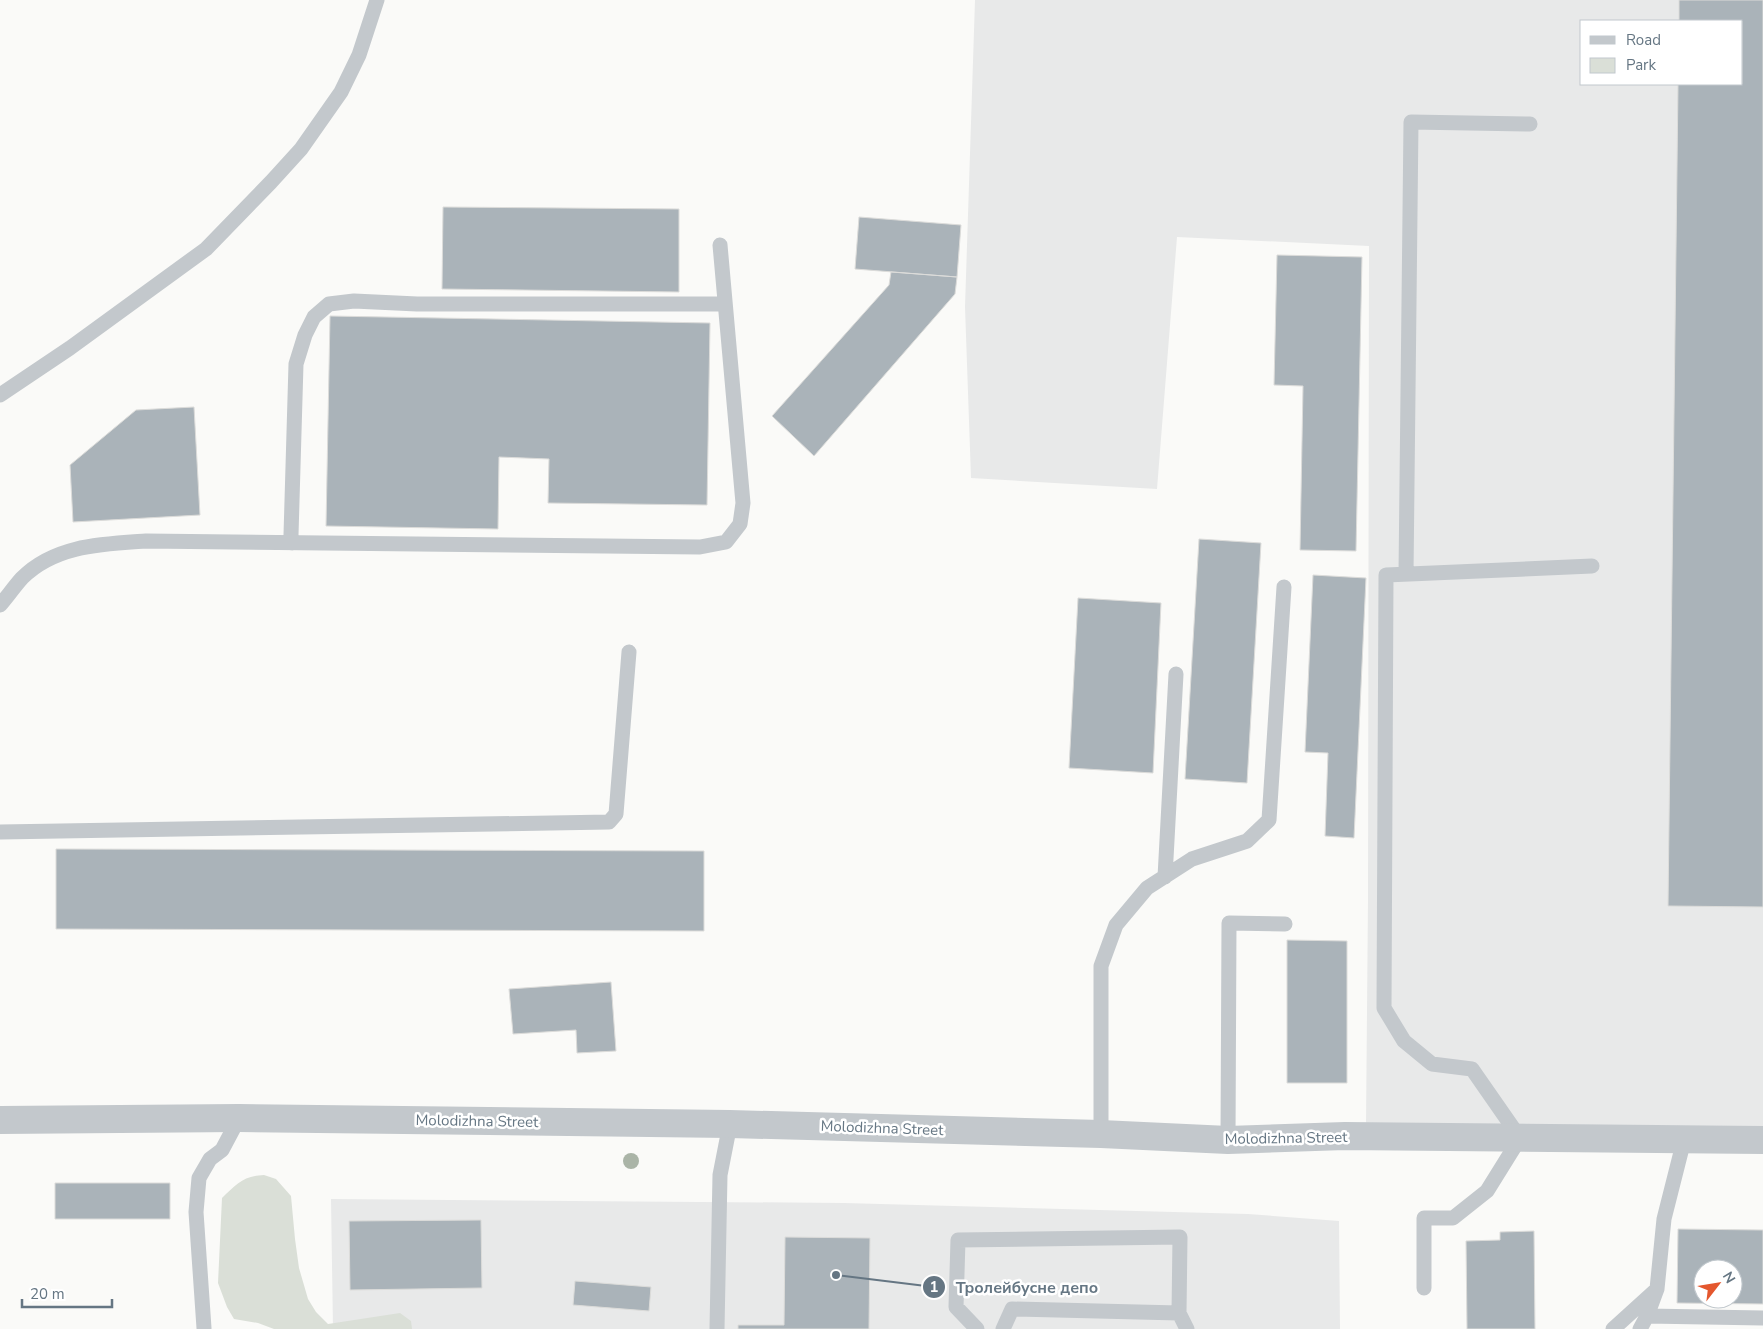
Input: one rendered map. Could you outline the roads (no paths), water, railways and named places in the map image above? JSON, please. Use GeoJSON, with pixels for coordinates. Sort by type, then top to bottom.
{"type":"FeatureCollection","features":[{"type":"Feature","properties":{"kind":"street","name":"Molodizhna Street"},"geometry":{"type":"LineString","coordinates":[[0,1120],[239,1118],[730,1124],[1101,1134],[1228,1140],[1345,1136],[1763,1140]]}},
{"type":"Feature","properties":{"kind":"lane"},"geometry":{"type":"LineString","coordinates":[[0,395],[70,348],[206,249],[271,182],[300,149],[341,92],[359,55],[378,0]]}},
{"type":"Feature","properties":{"kind":"lane"},"geometry":{"type":"LineString","coordinates":[[1406,574],[1411,122],[1530,124]]}},
{"type":"Feature","properties":{"kind":"lane"},"geometry":{"type":"LineString","coordinates":[[0,606],[23,577],[51,557],[75,549],[109,543],[146,541],[700,547],[726,542],[740,524],[743,503],[720,245]]}},
{"type":"Feature","properties":{"kind":"lane"},"geometry":{"type":"LineString","coordinates":[[292,543],[296,364],[305,335],[314,317],[329,304],[354,301],[417,304],[725,304]]}},
{"type":"Feature","properties":{"kind":"lane"},"geometry":{"type":"LineString","coordinates":[[1424,1288],[1424,1218],[1453,1218],[1487,1191],[1520,1138],[1472,1069],[1432,1064],[1404,1041],[1384,1008],[1386,575],[1592,566]]}},
{"type":"Feature","properties":{"kind":"lane"},"geometry":{"type":"LineString","coordinates":[[1101,1134],[1101,966],[1116,925],[1147,888],[1164,876],[1192,859],[1247,841],[1269,820],[1284,587]]}},
{"type":"Feature","properties":{"kind":"lane"},"geometry":{"type":"LineString","coordinates":[[0,832],[609,822],[616,814],[629,652]]}},
{"type":"Feature","properties":{"kind":"lane"},"geometry":{"type":"LineString","coordinates":[[1164,876],[1176,674]]}},
{"type":"Feature","properties":{"kind":"lane"},"geometry":{"type":"LineString","coordinates":[[1228,1140],[1229,923],[1285,924]]}},
{"type":"Feature","properties":{"kind":"lane"},"geometry":{"type":"LineString","coordinates":[[204,1328],[196,1212],[199,1178],[210,1159],[222,1150],[239,1118]]}},
{"type":"Feature","properties":{"kind":"lane"},"geometry":{"type":"LineString","coordinates":[[717,1329],[720,1175],[730,1124]]}},
{"type":"Feature","properties":{"kind":"lane"},"geometry":{"type":"LineString","coordinates":[[1684,1140],[1664,1219],[1657,1289],[1643,1322],[1763,1318]]}},
{"type":"Feature","properties":{"kind":"lane"},"geometry":{"type":"LineString","coordinates":[[978,1329],[956,1307],[958,1240],[1180,1237],[1179,1312],[1187,1329]]}},
{"type":"Feature","properties":{"kind":"lane"},"geometry":{"type":"LineString","coordinates":[[1613,1329],[1657,1289]]}},
{"type":"Feature","properties":{"kind":"lane"},"geometry":{"type":"LineString","coordinates":[[1003,1329],[1012,1309],[1179,1312]]}},
{"type":"Feature","properties":{"kind":"place","name":"Тролейбусне депо"},"geometry":{"type":"Point","coordinates":[836,1275]}}]}
